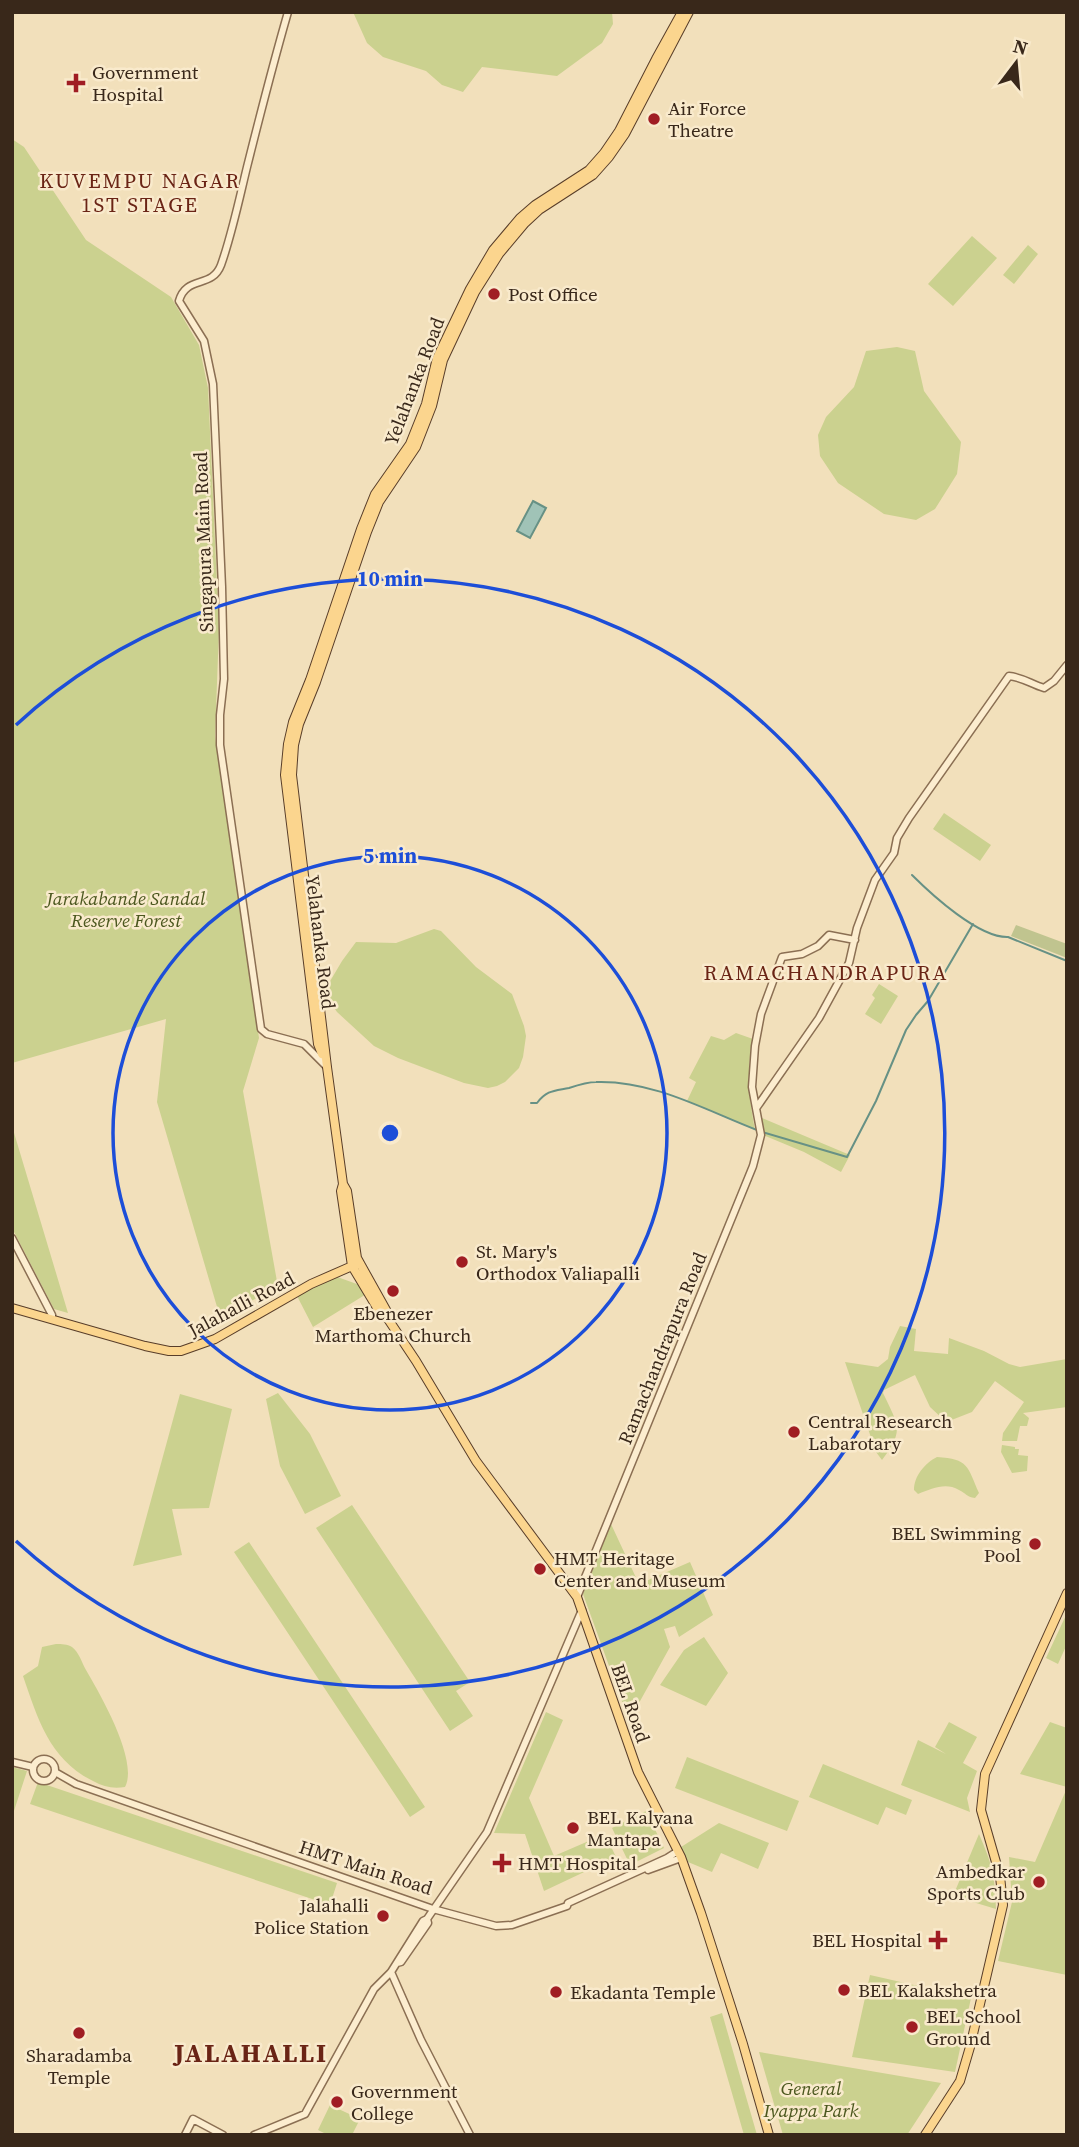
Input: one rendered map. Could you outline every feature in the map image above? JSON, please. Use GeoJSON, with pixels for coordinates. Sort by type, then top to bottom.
{"type":"FeatureCollection","features":[{"type":"Feature","properties":{"kind":"main road","name":"Yelahanka Road"},"geometry":{"type":"LineString","coordinates":[[343,1184],[285,775],[293,722],[375,494],[410,444],[426,404],[437,358],[465,298],[493,250],[520,218],[589,170],[604,153],[619,131],[682,12]]}},
{"type":"Feature","properties":{"kind":"main road","name":"Yelahanka Road"},"geometry":{"type":"LineString","coordinates":[[308,935],[292,775],[294,746],[299,724],[379,502],[416,447],[432,406],[443,360],[475,292],[499,254],[539,210],[593,175],[610,157],[625,134],[689,12]]}},
{"type":"Feature","properties":{"kind":"main road","name":"BEL Road"},"geometry":{"type":"LineString","coordinates":[[343,1184],[347,1191],[355,1262],[379,1311],[388,1319],[416,1361],[477,1461],[577,1597],[638,1772],[679,1854],[743,2043],[769,2135]]}},
{"type":"Feature","properties":{"kind":"main road","name":"Jalahalli Road"},"geometry":{"type":"LineString","coordinates":[[12,1306],[145,1346],[181,1351],[215,1339],[355,1262]]}},
{"type":"Feature","properties":{"kind":"main road"},"geometry":{"type":"LineString","coordinates":[[928,2135],[964,2083],[1003,1905],[999,1868],[982,1817],[983,1782],[990,1758],[1067,1593]]}},
{"type":"Feature","properties":{"kind":"street","name":"Singapura Main Road"},"geometry":{"type":"LineString","coordinates":[[288,12],[219,269],[208,280],[191,284],[181,293],[179,301],[204,341],[213,384],[224,678],[220,745],[261,1029],[267,1034],[304,1044],[327,1067]]}},
{"type":"Feature","properties":{"kind":"street"},"geometry":{"type":"LineString","coordinates":[[757,1107],[819,1018],[849,962],[875,880],[894,853],[897,838],[1002,685],[1009,676],[1021,677],[1044,688],[1054,681],[1067,665]]}},
{"type":"Feature","properties":{"kind":"street","name":"Ramachandrapura Road"},"geometry":{"type":"LineString","coordinates":[[577,1597],[753,1166],[761,1136],[752,1087],[755,1046],[761,1014],[782,957],[802,954],[818,946],[829,935],[855,940]]}},
{"type":"Feature","properties":{"kind":"street"},"geometry":{"type":"LineString","coordinates":[[12,1238],[52,1316]]}},
{"type":"Feature","properties":{"kind":"street","name":"HMT Main Road"},"geometry":{"type":"LineString","coordinates":[[55,1772],[76,1784],[433,1909],[487,1832],[582,1610]]}},
{"type":"Feature","properties":{"kind":"street"},"geometry":{"type":"LineString","coordinates":[[46,1759],[52,1763],[55,1772],[51,1779],[43,1782],[36,1778],[33,1767],[36,1762],[46,1759]]}},
{"type":"Feature","properties":{"kind":"street"},"geometry":{"type":"LineString","coordinates":[[12,1762],[33,1767]]}},
{"type":"Feature","properties":{"kind":"street"},"geometry":{"type":"LineString","coordinates":[[567,1906],[636,1871],[679,1854]]}},
{"type":"Feature","properties":{"kind":"street"},"geometry":{"type":"LineString","coordinates":[[254,2135],[305,2114],[374,1989],[391,1972],[433,1909],[496,1926],[512,1926],[570,1906],[679,1854]]}},
{"type":"Feature","properties":{"kind":"street"},"geometry":{"type":"LineString","coordinates":[[391,1972],[421,2040],[470,2135]]}},
{"type":"Feature","properties":{"kind":"street"},"geometry":{"type":"LineString","coordinates":[[198,2135],[187,2132],[193,2119],[223,2135]]}},
{"type":"Feature","properties":{"kind":"green space"},"geometry":{"type":"Polygon","coordinates":[[[353,12],[612,12],[613,24],[602,43],[557,76],[482,67],[463,92],[442,85],[426,71],[383,57],[367,43],[353,12]]]}},
{"type":"Feature","properties":{"kind":"green space","name":"Jarakabande Sandal Reserve Forest"},"geometry":{"type":"Polygon","coordinates":[[[12,139],[24,147],[86,240],[171,297],[199,345],[208,388],[219,629],[215,736],[259,1038],[243,1091],[278,1287],[220,1317],[157,1102],[166,1019],[12,1063],[12,139]]]}},
{"type":"Feature","properties":{"kind":"green space"},"geometry":{"type":"Polygon","coordinates":[[[972,236],[997,258],[953,306],[928,284],[972,236]]]}},
{"type":"Feature","properties":{"kind":"green space"},"geometry":{"type":"Polygon","coordinates":[[[1028,245],[1038,254],[1014,284],[1003,275],[1028,245]]]}},
{"type":"Feature","properties":{"kind":"green space"},"geometry":{"type":"Polygon","coordinates":[[[897,347],[915,351],[924,391],[961,442],[957,474],[935,509],[916,520],[884,514],[838,483],[820,456],[818,435],[826,417],[854,387],[866,351],[897,347]]]}},
{"type":"Feature","properties":{"kind":"green space"},"geometry":{"type":"Polygon","coordinates":[[[944,813],[991,845],[980,861],[933,829],[944,813]]]}},
{"type":"Feature","properties":{"kind":"green space"},"geometry":{"type":"Polygon","coordinates":[[[1016,925],[1067,944],[1067,958],[1011,936],[1016,925]]]}},
{"type":"Feature","properties":{"kind":"green space"},"geometry":{"type":"Polygon","coordinates":[[[434,929],[441,931],[476,967],[512,994],[526,1036],[523,1057],[519,1068],[497,1086],[488,1088],[464,1083],[374,1046],[337,1012],[330,1002],[329,983],[356,942],[396,943],[434,929]]]}},
{"type":"Feature","properties":{"kind":"green space"},"geometry":{"type":"Polygon","coordinates":[[[879,984],[898,996],[881,1024],[865,1014],[875,998],[872,995],[879,984]]]}},
{"type":"Feature","properties":{"kind":"green space"},"geometry":{"type":"Polygon","coordinates":[[[736,1033],[753,1039],[749,1084],[755,1130],[687,1101],[696,1082],[689,1078],[711,1036],[724,1040],[736,1033]]]}},
{"type":"Feature","properties":{"kind":"green space"},"geometry":{"type":"Polygon","coordinates":[[[762,1118],[850,1155],[841,1172],[804,1152],[763,1135],[762,1118]]]}},
{"type":"Feature","properties":{"kind":"green space"},"geometry":{"type":"Polygon","coordinates":[[[12,1126],[68,1313],[54,1309],[12,1228],[12,1126]]]}},
{"type":"Feature","properties":{"kind":"green space"},"geometry":{"type":"Polygon","coordinates":[[[332,1275],[365,1287],[368,1293],[313,1327],[296,1294],[332,1275]]]}},
{"type":"Feature","properties":{"kind":"green space"},"geometry":{"type":"Polygon","coordinates":[[[900,1326],[916,1329],[914,1351],[948,1354],[949,1338],[1020,1367],[1067,1359],[1067,1407],[1023,1413],[1029,1418],[1027,1426],[1020,1426],[1017,1441],[1002,1441],[1003,1433],[1024,1402],[995,1381],[972,1412],[949,1421],[944,1420],[930,1407],[915,1375],[884,1390],[897,1427],[894,1441],[882,1460],[876,1452],[845,1362],[878,1367],[888,1359],[890,1347],[900,1326]]]}},
{"type":"Feature","properties":{"kind":"green space"},"geometry":{"type":"Polygon","coordinates":[[[278,1393],[310,1434],[341,1496],[305,1514],[280,1466],[266,1399],[278,1393]]]}},
{"type":"Feature","properties":{"kind":"green space"},"geometry":{"type":"Polygon","coordinates":[[[180,1394],[232,1409],[209,1508],[172,1509],[182,1555],[133,1566],[180,1394]]]}},
{"type":"Feature","properties":{"kind":"green space"},"geometry":{"type":"Polygon","coordinates":[[[1002,1445],[1015,1447],[1019,1449],[1018,1455],[1028,1456],[1027,1471],[1012,1473],[1001,1452],[1002,1445]]]}},
{"type":"Feature","properties":{"kind":"green space"},"geometry":{"type":"Polygon","coordinates":[[[937,1457],[955,1460],[965,1466],[979,1493],[975,1498],[949,1487],[939,1487],[918,1494],[914,1490],[921,1470],[937,1457]]]}},
{"type":"Feature","properties":{"kind":"green space"},"geometry":{"type":"Polygon","coordinates":[[[352,1505],[470,1682],[456,1691],[473,1716],[450,1731],[316,1528],[352,1505]]]}},
{"type":"Feature","properties":{"kind":"green space"},"geometry":{"type":"Polygon","coordinates":[[[611,1524],[639,1584],[690,1562],[713,1615],[679,1637],[675,1626],[664,1629],[670,1647],[629,1721],[583,1594],[611,1524]]]}},
{"type":"Feature","properties":{"kind":"green space"},"geometry":{"type":"Polygon","coordinates":[[[249,1542],[425,1807],[410,1817],[234,1552],[249,1542]]]}},
{"type":"Feature","properties":{"kind":"green space"},"geometry":{"type":"Polygon","coordinates":[[[1067,1613],[1067,1644],[1058,1664],[1046,1658],[1067,1613]]]}},
{"type":"Feature","properties":{"kind":"green space"},"geometry":{"type":"Polygon","coordinates":[[[704,1637],[728,1673],[706,1706],[660,1685],[684,1650],[704,1637]]]}},
{"type":"Feature","properties":{"kind":"green space"},"geometry":{"type":"Polygon","coordinates":[[[68,1645],[77,1652],[108,1711],[127,1761],[125,1787],[105,1786],[78,1772],[55,1749],[40,1722],[23,1676],[38,1666],[42,1647],[68,1645]]]}},
{"type":"Feature","properties":{"kind":"green space"},"geometry":{"type":"Polygon","coordinates":[[[546,1712],[563,1720],[529,1798],[554,1856],[605,1834],[616,1857],[544,1891],[525,1834],[494,1833],[546,1712]]]}},
{"type":"Feature","properties":{"kind":"green space"},"geometry":{"type":"Polygon","coordinates":[[[949,1722],[977,1737],[963,1763],[977,1771],[967,1798],[970,1812],[901,1785],[918,1740],[946,1754],[935,1747],[949,1722]]]}},
{"type":"Feature","properties":{"kind":"green space"},"geometry":{"type":"Polygon","coordinates":[[[1050,1722],[1067,1728],[1067,1787],[1020,1774],[1050,1722]]]}},
{"type":"Feature","properties":{"kind":"green space"},"geometry":{"type":"Polygon","coordinates":[[[687,1757],[799,1801],[787,1831],[675,1788],[687,1757]]]}},
{"type":"Feature","properties":{"kind":"green space"},"geometry":{"type":"Polygon","coordinates":[[[823,1764],[912,1800],[906,1815],[886,1807],[878,1825],[809,1797],[823,1764]]]}},
{"type":"Feature","properties":{"kind":"green space"},"geometry":{"type":"Polygon","coordinates":[[[12,1767],[27,1771],[12,1817],[12,1767]]]}},
{"type":"Feature","properties":{"kind":"green space"},"geometry":{"type":"Polygon","coordinates":[[[38,1782],[337,1883],[330,1905],[30,1804],[38,1782]]]}},
{"type":"Feature","properties":{"kind":"green space","name":"Ambedkar Sports Club"},"geometry":{"type":"Polygon","coordinates":[[[1067,1788],[1067,1975],[998,1961],[1012,1902],[1009,1857],[1035,1862],[1067,1788]]]}},
{"type":"Feature","properties":{"kind":"green space"},"geometry":{"type":"Polygon","coordinates":[[[646,1811],[664,1848],[630,1865],[612,1828],[646,1811]]]}},
{"type":"Feature","properties":{"kind":"green space"},"geometry":{"type":"Polygon","coordinates":[[[719,1823],[769,1843],[758,1869],[721,1853],[712,1872],[688,1862],[681,1847],[719,1823]]]}},
{"type":"Feature","properties":{"kind":"green space"},"geometry":{"type":"Polygon","coordinates":[[[979,1834],[992,1870],[996,1909],[953,1896],[979,1834]]]}},
{"type":"Feature","properties":{"kind":"green space","name":"BEL School Ground"},"geometry":{"type":"Polygon","coordinates":[[[870,1975],[971,1998],[955,2072],[852,2057],[870,1975]]]}},
{"type":"Feature","properties":{"kind":"green space"},"geometry":{"type":"Polygon","coordinates":[[[722,2013],[757,2135],[744,2135],[710,2017],[722,2013]]]}},
{"type":"Feature","properties":{"kind":"green space","name":"General Iyappa Park"},"geometry":{"type":"Polygon","coordinates":[[[759,2052],[941,2083],[907,2135],[783,2135],[759,2052]]]}},
{"type":"Feature","properties":{"kind":"green space"},"geometry":{"type":"Polygon","coordinates":[[[330,2105],[360,2119],[352,2135],[328,2135],[318,2130],[330,2105]]]}},
{"type":"Feature","properties":{"kind":"water"},"geometry":{"type":"Polygon","coordinates":[[[533,501],[546,508],[530,538],[517,531],[533,501]]]}},
{"type":"Feature","properties":{"kind":"waterway"},"geometry":{"type":"LineString","coordinates":[[912,875],[957,914],[984,931],[1008,937],[1067,961]]}},
{"type":"Feature","properties":{"kind":"waterway"},"geometry":{"type":"LineString","coordinates":[[762,1132],[847,1157],[876,1101],[906,1030],[928,1001],[973,924]]}},
{"type":"Feature","properties":{"kind":"waterway"},"geometry":{"type":"LineString","coordinates":[[531,1103],[537,1103],[551,1092],[582,1084],[617,1083],[658,1091],[757,1130]]}},
{"type":"Feature","properties":{"kind":"place","name":"Government Hospital"},"geometry":{"type":"Point","coordinates":[76,83]}},
{"type":"Feature","properties":{"kind":"place","name":"Air Force Theatre"},"geometry":{"type":"Point","coordinates":[654,119]}},
{"type":"Feature","properties":{"kind":"place","name":"Post Office"},"geometry":{"type":"Point","coordinates":[494,294]}},
{"type":"Feature","properties":{"kind":"place","name":"St. Mary's Orthodox Valiapalli"},"geometry":{"type":"Point","coordinates":[462,1262]}},
{"type":"Feature","properties":{"kind":"place","name":"Ebenezer Marthoma Church"},"geometry":{"type":"Point","coordinates":[393,1291]}},
{"type":"Feature","properties":{"kind":"place","name":"Central Research Labarotary"},"geometry":{"type":"Point","coordinates":[794,1432]}},
{"type":"Feature","properties":{"kind":"place","name":"BEL Swimming Pool"},"geometry":{"type":"Point","coordinates":[1035,1544]}},
{"type":"Feature","properties":{"kind":"place","name":"HMT Heritage Center and Museum"},"geometry":{"type":"Point","coordinates":[540,1569]}},
{"type":"Feature","properties":{"kind":"place","name":"BEL Kalyana Mantapa"},"geometry":{"type":"Point","coordinates":[573,1828]}},
{"type":"Feature","properties":{"kind":"place","name":"HMT Hospital"},"geometry":{"type":"Point","coordinates":[502,1863]}},
{"type":"Feature","properties":{"kind":"place","name":"Ambedkar Sports Club"},"geometry":{"type":"Point","coordinates":[1039,1882]}},
{"type":"Feature","properties":{"kind":"place","name":"Jalahalli Police Station"},"geometry":{"type":"Point","coordinates":[383,1916]}},
{"type":"Feature","properties":{"kind":"place","name":"BEL Hospital"},"geometry":{"type":"Point","coordinates":[938,1940]}},
{"type":"Feature","properties":{"kind":"place","name":"BEL Kalakshetra"},"geometry":{"type":"Point","coordinates":[844,1990]}},
{"type":"Feature","properties":{"kind":"place","name":"Ekadanta Temple"},"geometry":{"type":"Point","coordinates":[556,1992]}},
{"type":"Feature","properties":{"kind":"place","name":"BEL School Ground"},"geometry":{"type":"Point","coordinates":[912,2027]}},
{"type":"Feature","properties":{"kind":"place","name":"Sharadamba Temple"},"geometry":{"type":"Point","coordinates":[79,2033]}},
{"type":"Feature","properties":{"kind":"place","name":"Government College"},"geometry":{"type":"Point","coordinates":[337,2102]}},
{"type":"Feature","properties":{"kind":"district","name":"KUVEMPU NAGAR 1ST STAGE"},"geometry":{"type":"Point","coordinates":[140,192]}},
{"type":"Feature","properties":{"kind":"district","name":"RAMACHANDRAPURA"},"geometry":{"type":"Point","coordinates":[826,972]}},
{"type":"Feature","properties":{"kind":"district","name":"JALAHALLI"},"geometry":{"type":"Point","coordinates":[251,2053]}}]}
